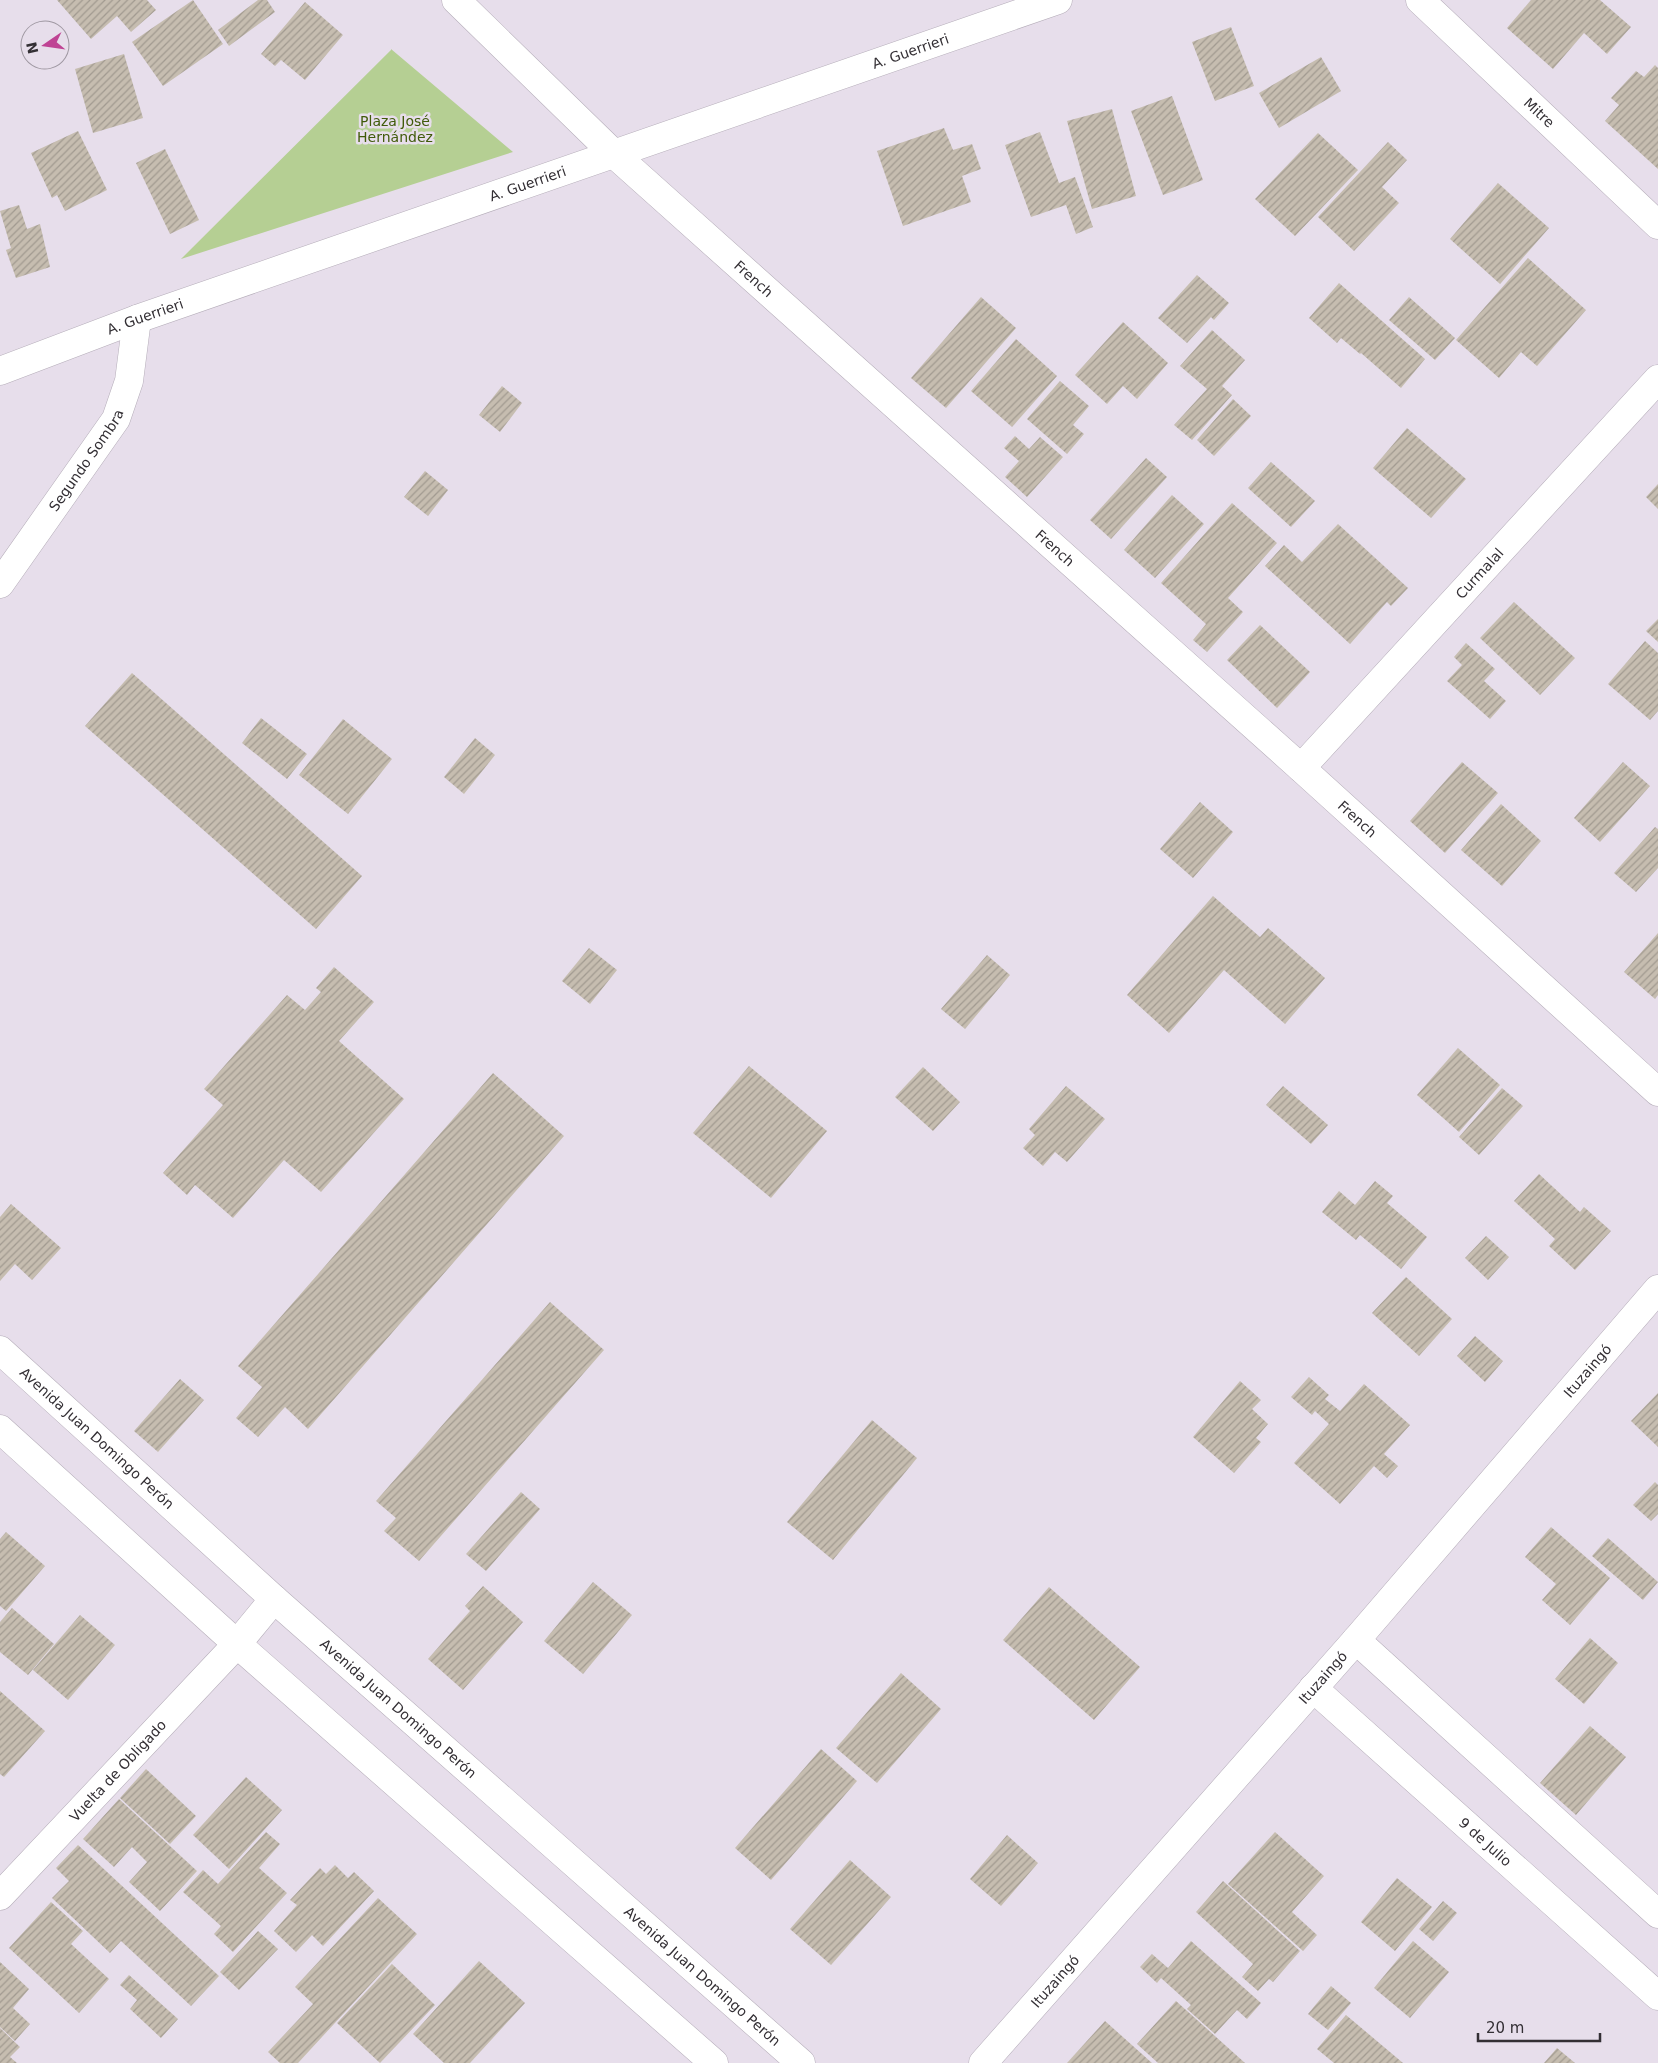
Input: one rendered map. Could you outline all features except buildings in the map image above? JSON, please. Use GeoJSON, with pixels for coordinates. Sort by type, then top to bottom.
{"type":"FeatureCollection","features":[{"type":"Feature","properties":{"kind":"street","name":"A. Guerrieri"},"geometry":{"type":"LineString","coordinates":[[0,371],[137,319],[1058,0]]}},
{"type":"Feature","properties":{"kind":"street","name":"Mitre"},"geometry":{"type":"LineString","coordinates":[[1420,0],[1658,225]]}},
{"type":"Feature","properties":{"kind":"street","name":"French"},"geometry":{"type":"LineString","coordinates":[[463,2],[614,154],[1301,768],[1658,1092]]}},
{"type":"Feature","properties":{"kind":"street","name":"Segundo Sombra"},"geometry":{"type":"LineString","coordinates":[[0,584],[116,419],[128,381],[137,319]]}},
{"type":"Feature","properties":{"kind":"street","name":"Curmalal"},"geometry":{"type":"LineString","coordinates":[[1301,768],[1658,379]]}},
{"type":"Feature","properties":{"kind":"street","name":"Ituzaingó"},"geometry":{"type":"LineString","coordinates":[[983,2063],[1356,1640],[1658,1290]]}},
{"type":"Feature","properties":{"kind":"street","name":"Avenida Juan Domingo Perón"},"geometry":{"type":"LineString","coordinates":[[0,1350],[274,1599],[801,2063]]}},
{"type":"Feature","properties":{"kind":"street"},"geometry":{"type":"LineString","coordinates":[[0,1429],[237,1644],[714,2063]]}},
{"type":"Feature","properties":{"kind":"street","name":"Vuelta de Obligado"},"geometry":{"type":"LineString","coordinates":[[0,1896],[237,1644],[274,1599]]}},
{"type":"Feature","properties":{"kind":"street"},"geometry":{"type":"LineString","coordinates":[[1356,1640],[1658,1914]]}},
{"type":"Feature","properties":{"kind":"street","name":"9 de Julio"},"geometry":{"type":"LineString","coordinates":[[1312,1688],[1658,1996]]}},
{"type":"Feature","properties":{"kind":"green space","name":"Plaza José Hernández"},"geometry":{"type":"Polygon","coordinates":[[[391,50],[513,152],[181,259],[391,50]]]}}]}
